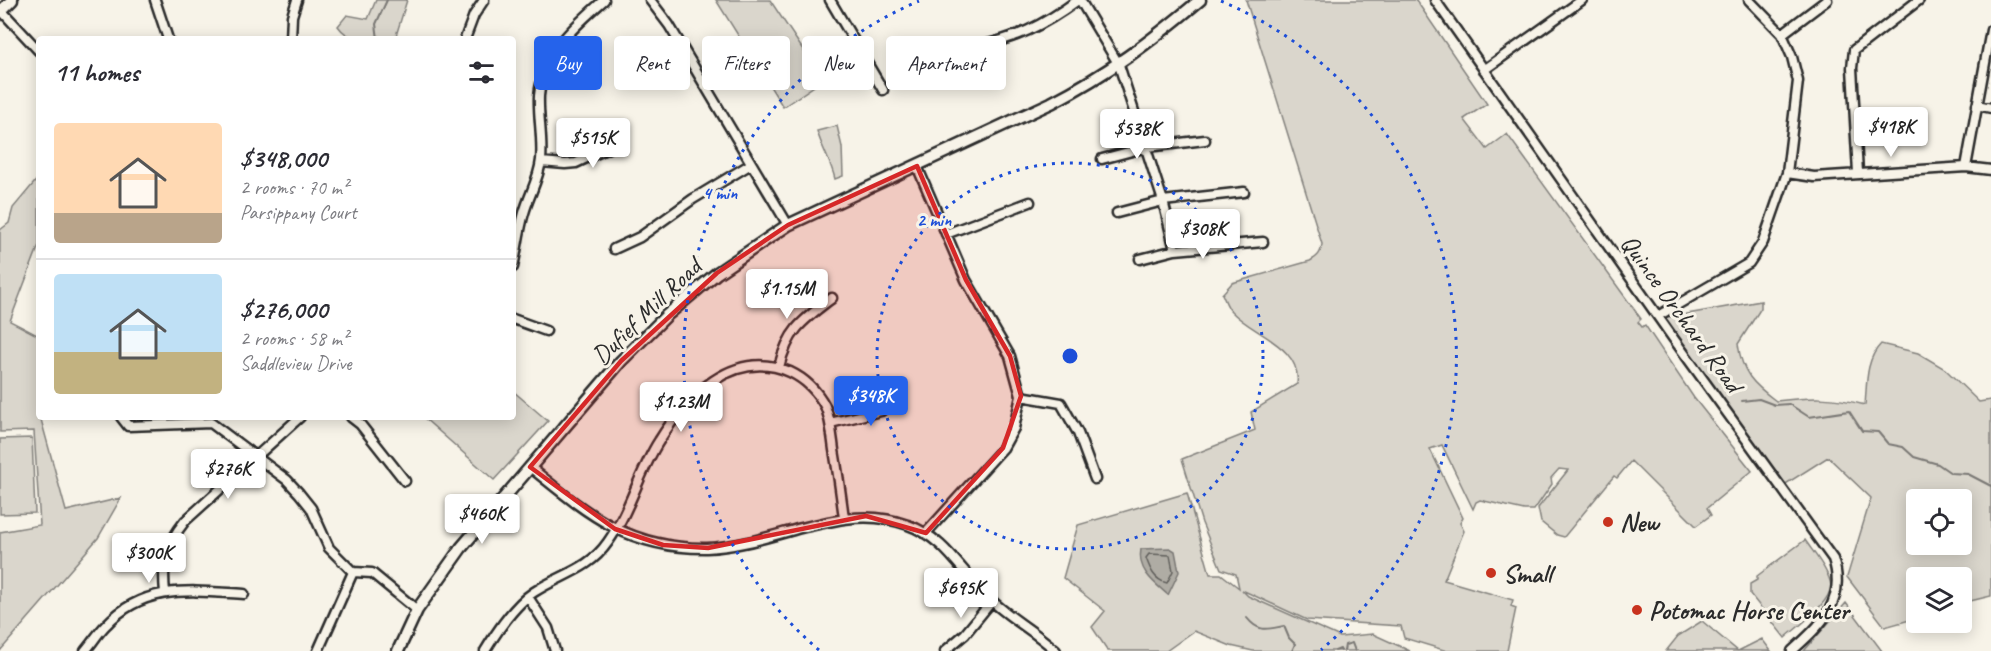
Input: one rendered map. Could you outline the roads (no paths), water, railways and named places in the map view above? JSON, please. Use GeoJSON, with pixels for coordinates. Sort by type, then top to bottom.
{"type":"FeatureCollection","features":[{"type":"Feature","properties":{"kind":"main road"},"geometry":{"type":"LineString","coordinates":[[1,10],[12,0]]}},
{"type":"Feature","properties":{"kind":"main road","name":"Dufief Mill Road"},"geometry":{"type":"LineString","coordinates":[[398,651],[417,610],[461,548],[621,361],[667,315],[717,273],[788,225],[1051,104],[1119,65],[1200,0]]}},
{"type":"Feature","properties":{"kind":"street"},"geometry":{"type":"LineString","coordinates":[[155,0],[167,36]]}},
{"type":"Feature","properties":{"kind":"street"},"geometry":{"type":"LineString","coordinates":[[291,36],[292,16],[297,0]]}},
{"type":"Feature","properties":{"kind":"street"},"geometry":{"type":"LineString","coordinates":[[466,36],[474,15],[484,0]]}},
{"type":"Feature","properties":{"kind":"street"},"geometry":{"type":"LineString","coordinates":[[516,252],[524,212],[541,162],[539,97],[549,60],[566,34],[604,0]]}},
{"type":"Feature","properties":{"kind":"street"},"geometry":{"type":"LineString","coordinates":[[650,0],[669,25],[788,225]]}},
{"type":"Feature","properties":{"kind":"street"},"geometry":{"type":"LineString","coordinates":[[830,0],[883,90]]}},
{"type":"Feature","properties":{"kind":"street"},"geometry":{"type":"LineString","coordinates":[[1006,40],[1052,19],[1079,0],[1119,65],[1147,147],[1174,250]]}},
{"type":"Feature","properties":{"kind":"street","name":"Quince Orchard Road"},"geometry":{"type":"LineString","coordinates":[[1435,0],[1833,559],[1837,592],[1828,614],[1809,636],[1791,651]]}},
{"type":"Feature","properties":{"kind":"street"},"geometry":{"type":"LineString","coordinates":[[1484,70],[1581,0]]}},
{"type":"Feature","properties":{"kind":"street"},"geometry":{"type":"LineString","coordinates":[[1658,316],[1749,263],[1763,242],[1787,173],[1798,81],[1792,57],[1782,34],[1749,0]]}},
{"type":"Feature","properties":{"kind":"street"},"geometry":{"type":"LineString","coordinates":[[1782,34],[1827,0]]}},
{"type":"Feature","properties":{"kind":"street"},"geometry":{"type":"LineString","coordinates":[[1858,173],[1852,68],[1854,50],[1919,0]]}},
{"type":"Feature","properties":{"kind":"street"},"geometry":{"type":"LineString","coordinates":[[1,10],[36,48]]}},
{"type":"Feature","properties":{"kind":"street"},"geometry":{"type":"LineString","coordinates":[[1966,166],[1991,30]]}},
{"type":"Feature","properties":{"kind":"street"},"geometry":{"type":"LineString","coordinates":[[1977,105],[1991,108]]}},
{"type":"Feature","properties":{"kind":"street"},"geometry":{"type":"LineString","coordinates":[[541,162],[565,165],[576,163],[608,148],[615,141],[619,131]]}},
{"type":"Feature","properties":{"kind":"street"},"geometry":{"type":"LineString","coordinates":[[1102,159],[1147,147],[1205,140]]}},
{"type":"Feature","properties":{"kind":"street"},"geometry":{"type":"LineString","coordinates":[[614,249],[640,237],[751,164]]}},
{"type":"Feature","properties":{"kind":"street"},"geometry":{"type":"LineString","coordinates":[[917,166],[966,280],[1010,356],[1021,396],[1014,428],[1003,448],[926,533]]}},
{"type":"Feature","properties":{"kind":"street"},"geometry":{"type":"LineString","coordinates":[[1787,173],[1814,177],[1966,166],[1991,170]]}},
{"type":"Feature","properties":{"kind":"street"},"geometry":{"type":"LineString","coordinates":[[1117,213],[1163,201],[1244,192]]}},
{"type":"Feature","properties":{"kind":"street"},"geometry":{"type":"LineString","coordinates":[[946,234],[1030,202]]}},
{"type":"Feature","properties":{"kind":"street"},"geometry":{"type":"LineString","coordinates":[[1140,259],[1174,250],[1263,242]]}},
{"type":"Feature","properties":{"kind":"street"},"geometry":{"type":"LineString","coordinates":[[779,367],[789,337],[809,315],[832,298]]}},
{"type":"Feature","properties":{"kind":"street"},"geometry":{"type":"LineString","coordinates":[[516,320],[546,331]]}},
{"type":"Feature","properties":{"kind":"street"},"geometry":{"type":"LineString","coordinates":[[485,651],[498,628],[528,597],[592,560],[608,542],[658,442],[689,401],[710,382],[731,370],[757,364],[779,367],[800,377],[814,390],[825,407],[830,423],[844,518]]}},
{"type":"Feature","properties":{"kind":"street"},"geometry":{"type":"LineString","coordinates":[[1021,396],[1061,403],[1078,433],[1095,479]]}},
{"type":"Feature","properties":{"kind":"street"},"geometry":{"type":"LineString","coordinates":[[830,423],[881,411],[896,398]]}},
{"type":"Feature","properties":{"kind":"street"},"geometry":{"type":"LineString","coordinates":[[124,420],[128,426],[211,423],[287,480],[311,508],[329,548],[353,572],[372,573],[417,610]]}},
{"type":"Feature","properties":{"kind":"street"},"geometry":{"type":"LineString","coordinates":[[165,593],[164,564],[173,536],[185,521],[297,420]]}},
{"type":"Feature","properties":{"kind":"street"},"geometry":{"type":"LineString","coordinates":[[355,420],[405,481]]}},
{"type":"Feature","properties":{"kind":"street"},"geometry":{"type":"LineString","coordinates":[[530,467],[585,512],[615,529],[639,539],[663,545],[708,548],[844,518],[866,516],[909,525],[926,533],[951,554],[992,601],[1056,651]]}},
{"type":"Feature","properties":{"kind":"street"},"geometry":{"type":"LineString","coordinates":[[318,651],[353,572]]}},
{"type":"Feature","properties":{"kind":"street"},"geometry":{"type":"LineString","coordinates":[[85,651],[105,626],[121,611],[142,599],[183,591],[244,594]]}},
{"type":"Feature","properties":{"kind":"street"},"geometry":{"type":"LineString","coordinates":[[528,597],[548,628],[555,651]]}},
{"type":"Feature","properties":{"kind":"street"},"geometry":{"type":"LineString","coordinates":[[945,651],[965,634],[992,601]]}},
{"type":"Feature","properties":{"kind":"water"},"geometry":{"type":"Polygon","coordinates":[[[1170,548],[1175,551],[1179,572],[1168,595],[1147,575],[1140,556],[1141,549],[1170,548]]]}},
{"type":"Feature","properties":{"kind":"waterway"},"geometry":{"type":"LineString","coordinates":[[378,36],[376,24],[387,0]]}},
{"type":"Feature","properties":{"kind":"waterway"},"geometry":{"type":"LineString","coordinates":[[1742,401],[1759,399],[1775,405],[1789,404],[1809,417],[1849,411],[1862,431],[1878,432],[1888,444],[1903,447],[1914,457],[1938,464],[1951,473],[1968,474],[1991,486]]}},
{"type":"Feature","properties":{"kind":"waterway"},"geometry":{"type":"LineString","coordinates":[[1247,618],[1259,628],[1284,626],[1289,638],[1295,644],[1292,651]]}},
{"type":"Feature","properties":{"kind":"waterway"},"geometry":{"type":"LineString","coordinates":[[1344,651],[1345,645],[1352,643],[1355,651]]}},
{"type":"Feature","properties":{"kind":"waterway"},"geometry":{"type":"LineString","coordinates":[[1335,651],[1340,649],[1341,651]]}},
{"type":"Feature","properties":{"kind":"place","name":"New"},"geometry":{"type":"Point","coordinates":[1608,522]}},
{"type":"Feature","properties":{"kind":"place","name":"Small"},"geometry":{"type":"Point","coordinates":[1491,573]}},
{"type":"Feature","properties":{"kind":"place","name":"Potomac Horse Center"},"geometry":{"type":"Point","coordinates":[1637,610]}}]}
